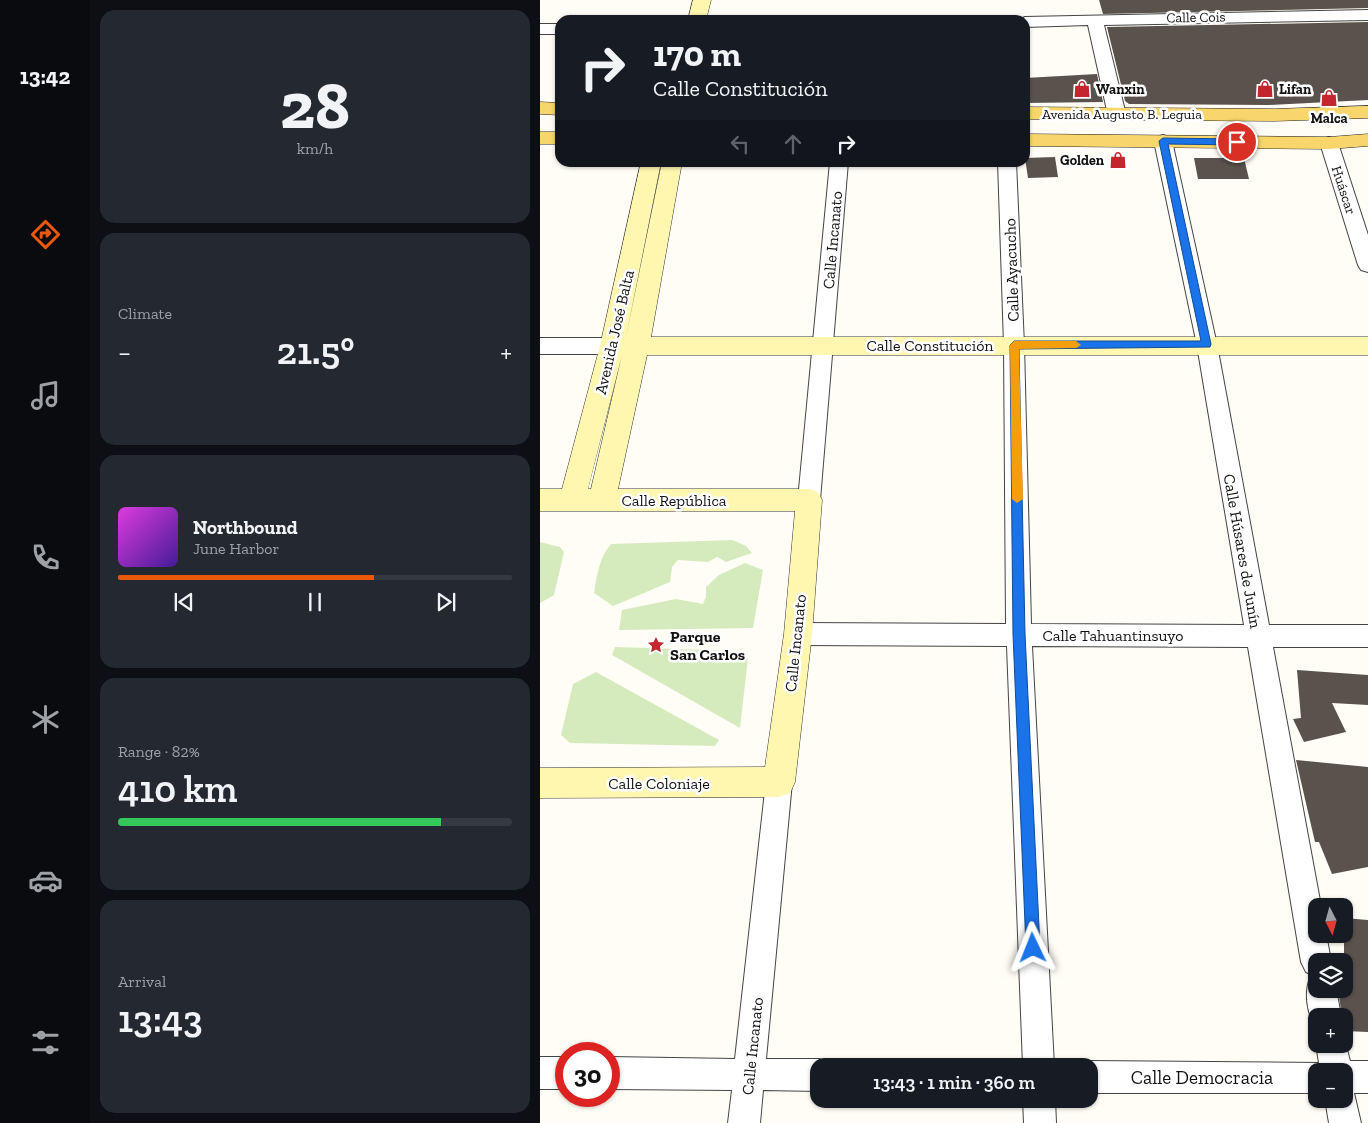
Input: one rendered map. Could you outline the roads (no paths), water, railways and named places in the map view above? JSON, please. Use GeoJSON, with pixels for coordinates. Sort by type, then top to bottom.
{"type":"FeatureCollection","features":[{"type":"Feature","properties":{"kind":"main road"},"geometry":{"type":"LineString","coordinates":[[540,108],[555,108]]}},
{"type":"Feature","properties":{"kind":"main road","name":"Avenida Augusto B. Leguia"},"geometry":{"type":"LineString","coordinates":[[1030,113],[1274,115],[1368,112]]}},
{"type":"Feature","properties":{"kind":"main road"},"geometry":{"type":"LineString","coordinates":[[1116,114],[1122,141]]}},
{"type":"Feature","properties":{"kind":"main road"},"geometry":{"type":"LineString","coordinates":[[540,138],[555,138]]}},
{"type":"Feature","properties":{"kind":"main road","name":"Avenida Augusto B. Leguia"},"geometry":{"type":"LineString","coordinates":[[1030,140],[1329,143],[1368,140]]}},
{"type":"Feature","properties":{"kind":"street"},"geometry":{"type":"LineString","coordinates":[[698,15],[702,0]]}},
{"type":"Feature","properties":{"kind":"street"},"geometry":{"type":"LineString","coordinates":[[1128,0],[1132,18]]}},
{"type":"Feature","properties":{"kind":"street","name":"Calle Cois"},"geometry":{"type":"LineString","coordinates":[[1030,21],[1052,14],[1095,20],[1368,15]]}},
{"type":"Feature","properties":{"kind":"street"},"geometry":{"type":"LineString","coordinates":[[1095,20],[1116,114]]}},
{"type":"Feature","properties":{"kind":"street"},"geometry":{"type":"LineString","coordinates":[[540,29],[555,29]]}},
{"type":"Feature","properties":{"kind":"street","name":"Calle Húsares de Junín"},"geometry":{"type":"LineString","coordinates":[[1163,141],[1206,344],[1314,953]]}},
{"type":"Feature","properties":{"kind":"street","name":"Huáscar"},"geometry":{"type":"LineString","coordinates":[[1329,143],[1368,265]]}},
{"type":"Feature","properties":{"kind":"street","name":"Avenida José Balta"},"geometry":{"type":"LineString","coordinates":[[572,500],[612,346],[650,167]]}},
{"type":"Feature","properties":{"kind":"street","name":"Avenida José Balta"},"geometry":{"type":"LineString","coordinates":[[602,500],[637,347],[671,167]]}},
{"type":"Feature","properties":{"kind":"street","name":"Calle Incanato"},"geometry":{"type":"LineString","coordinates":[[744,1123],[779,782],[798,634],[839,167]]}},
{"type":"Feature","properties":{"kind":"street","name":"Calle Ayacucho"},"geometry":{"type":"LineString","coordinates":[[1007,167],[1014,345],[1019,634],[1038,1058]]}},
{"type":"Feature","properties":{"kind":"street","name":"Calle Constitución"},"geometry":{"type":"LineString","coordinates":[[612,346],[1206,344],[1368,346]]}},
{"type":"Feature","properties":{"kind":"street"},"geometry":{"type":"LineString","coordinates":[[540,346],[612,346]]}},
{"type":"Feature","properties":{"kind":"street","name":"Calle República"},"geometry":{"type":"LineString","coordinates":[[540,500],[809,500]]}},
{"type":"Feature","properties":{"kind":"street","name":"Calle Tahuantinsuyo"},"geometry":{"type":"LineString","coordinates":[[798,634],[1368,636]]}},
{"type":"Feature","properties":{"kind":"street","name":"Calle Coloniaje"},"geometry":{"type":"LineString","coordinates":[[540,783],[779,782]]}},
{"type":"Feature","properties":{"kind":"street"},"geometry":{"type":"LineString","coordinates":[[540,1073],[555,1073]]}},
{"type":"Feature","properties":{"kind":"street"},"geometry":{"type":"LineString","coordinates":[[620,1073],[810,1075]]}},
{"type":"Feature","properties":{"kind":"street","name":"Calle Democracia"},"geometry":{"type":"LineString","coordinates":[[1098,1078],[1308,1077]]}},
{"type":"Feature","properties":{"kind":"street"},"geometry":{"type":"LineString","coordinates":[[1353,1077],[1368,1077]]}},
{"type":"Feature","properties":{"kind":"street"},"geometry":{"type":"LineString","coordinates":[[1039,1108],[1040,1123]]}},
{"type":"Feature","properties":{"kind":"street"},"geometry":{"type":"LineString","coordinates":[[1342,1108],[1345,1123]]}},
{"type":"Feature","properties":{"kind":"place","name":"Wanxin"},"geometry":{"type":"Point","coordinates":[1082,89]}},
{"type":"Feature","properties":{"kind":"place","name":"Lifan"},"geometry":{"type":"Point","coordinates":[1265,89]}},
{"type":"Feature","properties":{"kind":"place","name":"Malca"},"geometry":{"type":"Point","coordinates":[1329,98]}},
{"type":"Feature","properties":{"kind":"place","name":"Golden"},"geometry":{"type":"Point","coordinates":[1118,160]}},
{"type":"Feature","properties":{"kind":"place","name":"Parque San Carlos"},"geometry":{"type":"Point","coordinates":[656,645]}}]}
